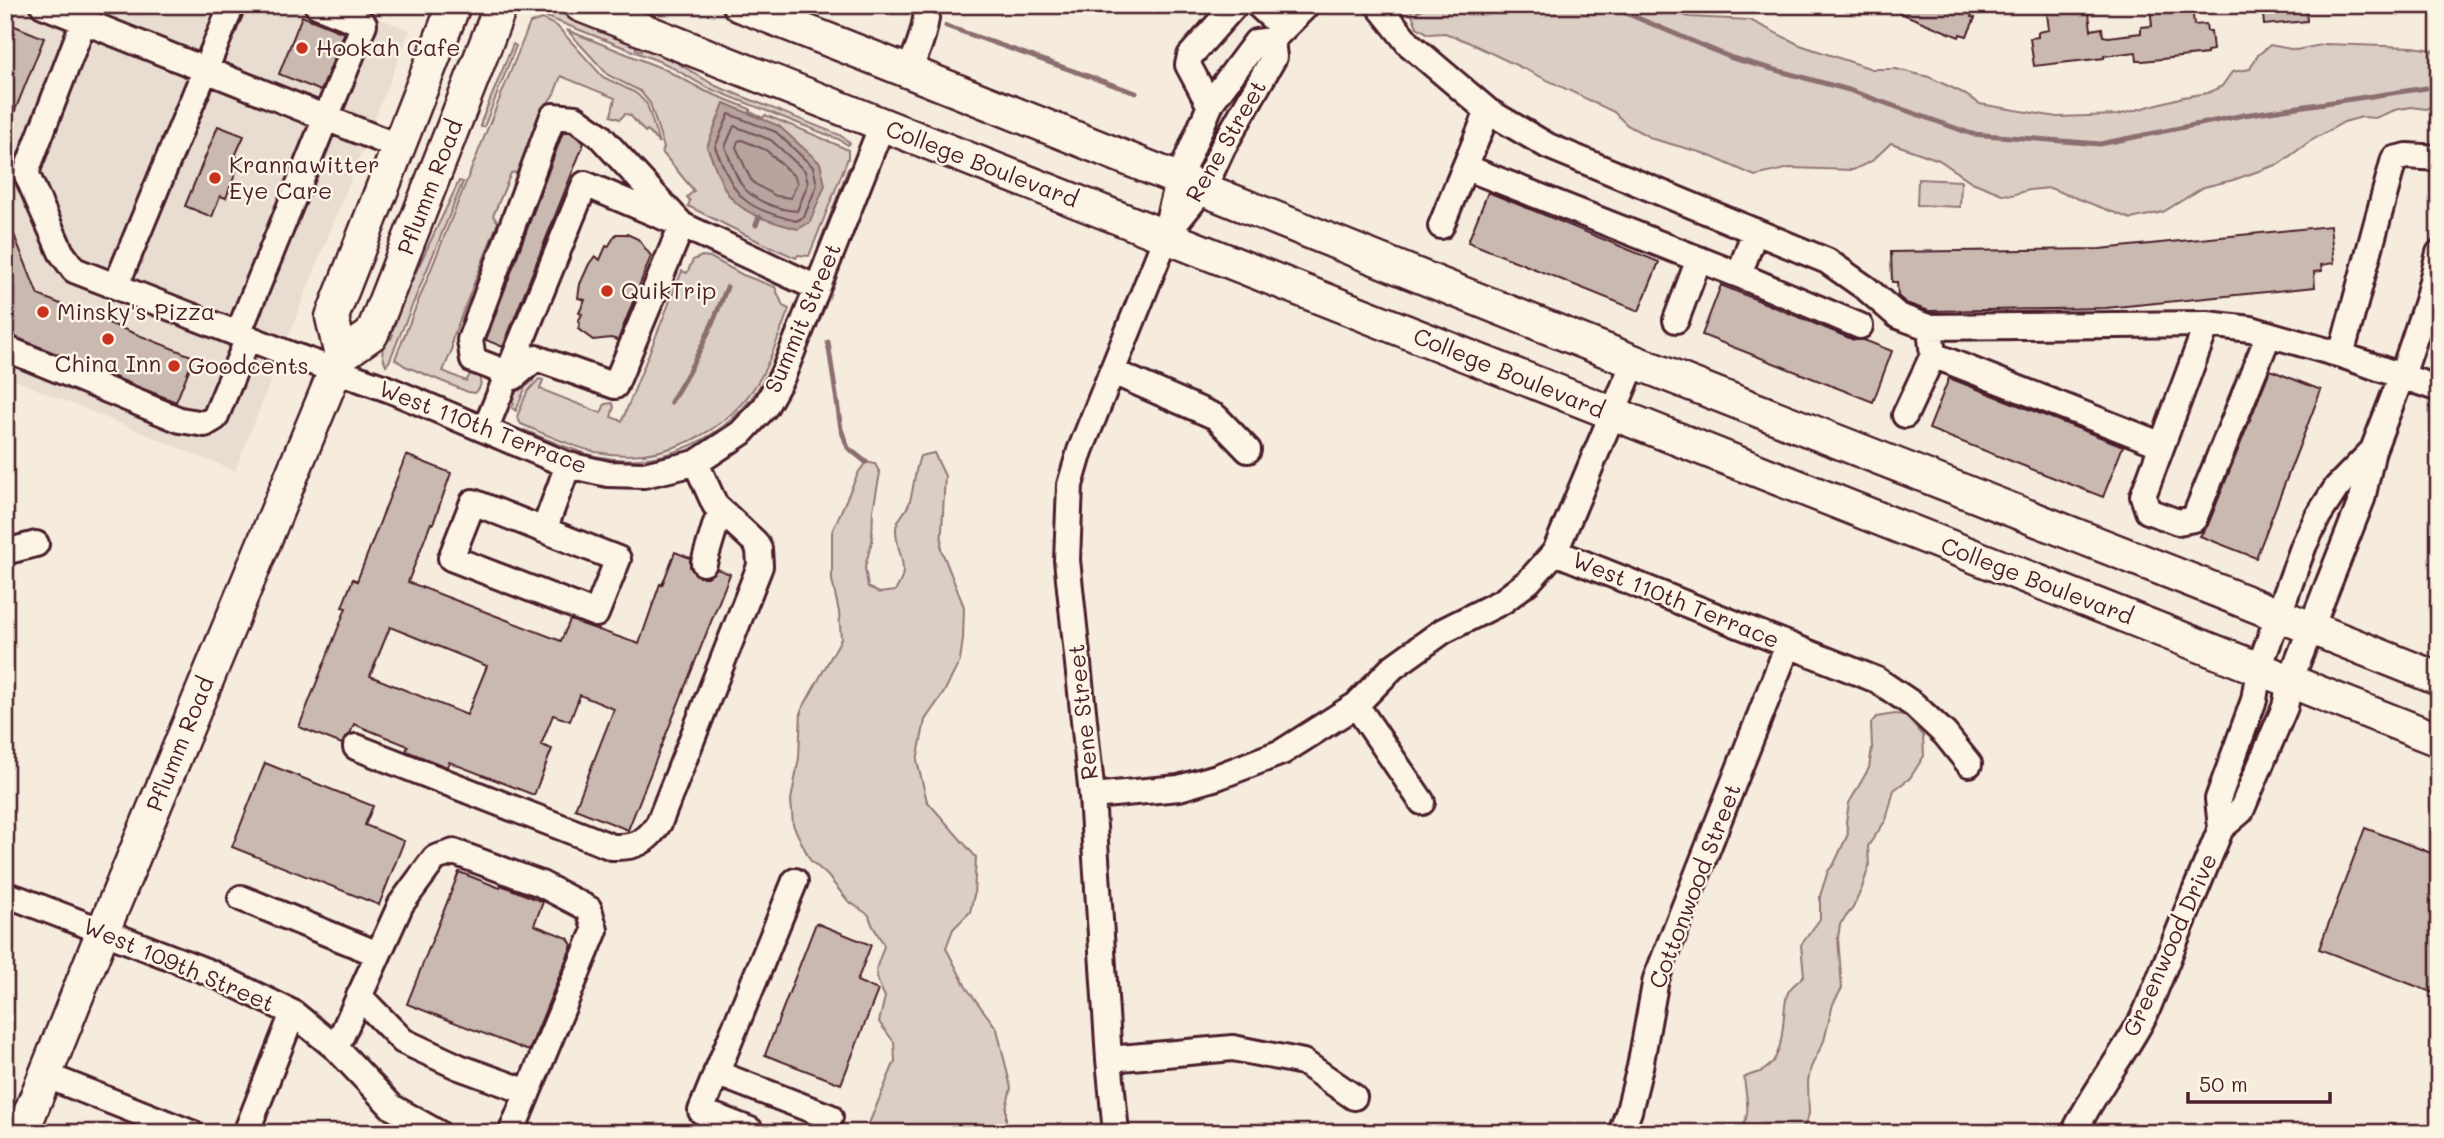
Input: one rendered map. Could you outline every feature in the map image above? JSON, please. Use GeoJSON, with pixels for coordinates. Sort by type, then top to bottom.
{"type":"FeatureCollection","features":[{"type":"Feature","properties":{"kind":"main road","name":"Pflumm Road"},"geometry":{"type":"LineString","coordinates":[[338,363],[332,317],[454,5]]}},
{"type":"Feature","properties":{"kind":"main road","name":"Pflumm Road"},"geometry":{"type":"LineString","coordinates":[[26,1132],[45,1075],[103,931],[338,363],[372,334],[500,5]]}},
{"type":"Feature","properties":{"kind":"main road","name":"College Boulevard"},"geometry":{"type":"LineString","coordinates":[[580,5],[2439,740]]}},
{"type":"Feature","properties":{"kind":"main road"},"geometry":{"type":"LineString","coordinates":[[739,5],[2439,679]]}},
{"type":"Feature","properties":{"kind":"street"},"geometry":{"type":"LineString","coordinates":[[43,5],[87,13],[206,70],[399,147]]}},
{"type":"Feature","properties":{"kind":"street"},"geometry":{"type":"LineString","coordinates":[[116,286],[232,5]]}},
{"type":"Feature","properties":{"kind":"street"},"geometry":{"type":"LineString","coordinates":[[5,348],[180,420],[205,424],[215,418],[243,336],[363,24],[317,5]]}},
{"type":"Feature","properties":{"kind":"street"},"geometry":{"type":"LineString","coordinates":[[908,71],[916,55],[927,15],[927,5]]}},
{"type":"Feature","properties":{"kind":"street"},"geometry":{"type":"LineString","coordinates":[[1210,106],[1188,65],[1190,56],[1235,5]]}},
{"type":"Feature","properties":{"kind":"street"},"geometry":{"type":"LineString","coordinates":[[1258,5],[1278,34]]}},
{"type":"Feature","properties":{"kind":"street","name":"Rene Street"},"geometry":{"type":"LineString","coordinates":[[1192,183],[1212,100],[1256,42],[1278,34],[1307,5]]}},
{"type":"Feature","properties":{"kind":"street"},"geometry":{"type":"LineString","coordinates":[[1378,5],[1409,44],[1488,111],[1548,146],[1827,261],[1867,289],[1898,316],[1930,327],[2207,324],[2251,329],[2340,355],[2439,389]]}},
{"type":"Feature","properties":{"kind":"street","name":"West 110th Terrace"},"geometry":{"type":"LineString","coordinates":[[87,13],[27,175],[61,252],[74,270],[243,336],[338,363],[568,465],[608,474],[643,475],[685,466]]}},
{"type":"Feature","properties":{"kind":"street","name":"Rene Street"},"geometry":{"type":"LineString","coordinates":[[1109,1059],[1092,796],[1067,560],[1070,485],[1080,452],[1165,236],[1192,183],[1223,147],[1274,57],[1278,34]]}},
{"type":"Feature","properties":{"kind":"street"},"geometry":{"type":"LineString","coordinates":[[1441,226],[1488,111]]}},
{"type":"Feature","properties":{"kind":"street"},"geometry":{"type":"LineString","coordinates":[[553,116],[575,117],[599,135],[682,225],[615,386],[536,358],[514,377],[472,360],[470,340],[553,116]]}},
{"type":"Feature","properties":{"kind":"street","name":"Summit Street"},"geometry":{"type":"LineString","coordinates":[[685,466],[741,433],[765,407],[782,377],[882,125]]}},
{"type":"Feature","properties":{"kind":"street"},"geometry":{"type":"LineString","coordinates":[[2340,355],[2394,159],[2407,156],[2439,158]]}},
{"type":"Feature","properties":{"kind":"street"},"geometry":{"type":"LineString","coordinates":[[1465,167],[1739,275],[1860,326]]}},
{"type":"Feature","properties":{"kind":"street"},"geometry":{"type":"LineString","coordinates":[[485,430],[585,184],[682,225],[817,288]]}},
{"type":"Feature","properties":{"kind":"street"},"geometry":{"type":"LineString","coordinates":[[1739,275],[1755,231]]}},
{"type":"Feature","properties":{"kind":"street","name":"Greenwood Drive"},"geometry":{"type":"LineString","coordinates":[[2074,1133],[2084,1112],[2146,1012],[2221,828],[2241,811],[2285,707],[2290,681],[2362,499],[2373,450],[2427,301],[2439,253]]}},
{"type":"Feature","properties":{"kind":"street"},"geometry":{"type":"LineString","coordinates":[[1676,320],[1699,259]]}},
{"type":"Feature","properties":{"kind":"street"},"geometry":{"type":"LineString","coordinates":[[2207,324],[2143,496],[2148,511],[2178,522],[2194,519],[2269,334]]}},
{"type":"Feature","properties":{"kind":"street"},"geometry":{"type":"LineString","coordinates":[[1905,415],[1933,355],[1930,327]]}},
{"type":"Feature","properties":{"kind":"street"},"geometry":{"type":"LineString","coordinates":[[1933,355],[2162,445]]}},
{"type":"Feature","properties":{"kind":"street"},"geometry":{"type":"LineString","coordinates":[[1555,552],[1634,362]]}},
{"type":"Feature","properties":{"kind":"street"},"geometry":{"type":"LineString","coordinates":[[1113,372],[1216,417],[1248,450]]}},
{"type":"Feature","properties":{"kind":"street","name":"Greenwood Drive"},"geometry":{"type":"LineString","coordinates":[[2221,828],[2218,799],[2254,700],[2259,668],[2304,545],[2337,486],[2373,450]]}},
{"type":"Feature","properties":{"kind":"street"},"geometry":{"type":"LineString","coordinates":[[544,530],[568,465]]}},
{"type":"Feature","properties":{"kind":"street"},"geometry":{"type":"LineString","coordinates":[[356,747],[612,847],[638,845],[659,823],[760,566],[759,549],[755,542],[715,505],[685,466]]}},
{"type":"Feature","properties":{"kind":"street"},"geometry":{"type":"LineString","coordinates":[[473,502],[544,530],[618,559],[596,614],[451,558],[473,502]]}},
{"type":"Feature","properties":{"kind":"street"},"geometry":{"type":"LineString","coordinates":[[704,564],[716,523],[725,514]]}},
{"type":"Feature","properties":{"kind":"street"},"geometry":{"type":"LineString","coordinates":[[5,552],[36,544]]}},
{"type":"Feature","properties":{"kind":"street","name":"West 110th Terrace"},"geometry":{"type":"LineString","coordinates":[[1092,796],[1179,788],[1217,777],[1282,752],[1356,705],[1392,667],[1443,631],[1503,601],[1529,581],[1555,552],[1877,680],[1914,705],[1945,734],[1969,764]]}},
{"type":"Feature","properties":{"kind":"street","name":"Cottonwood Street"},"geometry":{"type":"LineString","coordinates":[[1621,1133],[1637,1078],[1656,979],[1788,645]]}},
{"type":"Feature","properties":{"kind":"street"},"geometry":{"type":"LineString","coordinates":[[1356,705],[1422,803]]}},
{"type":"Feature","properties":{"kind":"street"},"geometry":{"type":"LineString","coordinates":[[336,1048],[401,904],[435,858],[454,852],[541,884],[589,909],[595,930],[510,1133]]}},
{"type":"Feature","properties":{"kind":"street"},"geometry":{"type":"LineString","coordinates":[[749,1133],[750,1130],[696,1122],[795,881]]}},
{"type":"Feature","properties":{"kind":"street","name":"West 109th Street"},"geometry":{"type":"LineString","coordinates":[[5,895],[211,973],[293,1013],[336,1048],[392,1107],[438,1133]]}},
{"type":"Feature","properties":{"kind":"street"},"geometry":{"type":"LineString","coordinates":[[241,898],[378,954]]}},
{"type":"Feature","properties":{"kind":"street"},"geometry":{"type":"LineString","coordinates":[[359,996],[403,1041],[458,1067],[528,1092]]}},
{"type":"Feature","properties":{"kind":"street"},"geometry":{"type":"LineString","coordinates":[[246,1133],[293,1013]]}},
{"type":"Feature","properties":{"kind":"street"},"geometry":{"type":"LineString","coordinates":[[1116,1133],[1109,1059],[1233,1048],[1303,1062],[1354,1097]]}},
{"type":"Feature","properties":{"kind":"street"},"geometry":{"type":"LineString","coordinates":[[716,1073],[830,1117]]}},
{"type":"Feature","properties":{"kind":"street"},"geometry":{"type":"LineString","coordinates":[[45,1075],[191,1133]]}},
{"type":"Feature","properties":{"kind":"shaded area"},"geometry":{"type":"Polygon","coordinates":[[[5,5],[344,5],[410,30],[235,471],[5,376],[5,5]]]}},
{"type":"Feature","properties":{"kind":"shaded area"},"geometry":{"type":"Polygon","coordinates":[[[1408,5],[1651,5],[1689,17],[1750,20],[1800,45],[1872,69],[1896,69],[1929,77],[1980,104],[2057,117],[2118,115],[2208,93],[2222,86],[2232,72],[2250,69],[2257,56],[2270,45],[2296,50],[2326,44],[2433,50],[2438,62],[2439,84],[2436,104],[2426,109],[2411,107],[2375,118],[2362,117],[2344,122],[2309,142],[2279,164],[2204,187],[2163,212],[2131,219],[2050,188],[2012,195],[2002,194],[1972,182],[1939,160],[1891,143],[1872,161],[1853,170],[1790,168],[1755,176],[1703,153],[1653,139],[1627,125],[1614,112],[1468,42],[1445,33],[1429,34],[1417,27],[1408,5]]]}},
{"type":"Feature","properties":{"kind":"shaded area"},"geometry":{"type":"Polygon","coordinates":[[[542,12],[560,13],[634,43],[636,49],[641,51],[643,47],[664,55],[716,86],[840,135],[850,143],[848,145],[706,87],[666,64],[544,16],[542,12]]]}},
{"type":"Feature","properties":{"kind":"shaded area"},"geometry":{"type":"Polygon","coordinates":[[[542,19],[557,26],[603,77],[636,93],[647,104],[659,143],[630,115],[625,114],[620,119],[611,116],[615,98],[561,76],[554,94],[544,108],[518,172],[511,173],[493,216],[498,222],[452,340],[452,350],[443,371],[466,381],[471,373],[479,377],[479,389],[475,393],[468,392],[405,366],[395,359],[530,23],[542,19]]]}},
{"type":"Feature","properties":{"kind":"shaded area"},"geometry":{"type":"Polygon","coordinates":[[[567,30],[666,70],[705,91],[750,109],[750,112],[763,118],[765,115],[848,150],[848,158],[809,256],[798,255],[796,258],[688,206],[690,201],[687,197],[694,191],[662,152],[664,148],[650,103],[640,91],[608,75],[567,30]]]}},
{"type":"Feature","properties":{"kind":"shaded area"},"geometry":{"type":"Polygon","coordinates":[[[513,44],[516,46],[484,127],[481,127],[481,122],[513,44]]]}},
{"type":"Feature","properties":{"kind":"shaded area"},"geometry":{"type":"Polygon","coordinates":[[[848,169],[852,171],[824,246],[819,244],[848,169]]]}},
{"type":"Feature","properties":{"kind":"shaded area"},"geometry":{"type":"Polygon","coordinates":[[[1918,179],[1961,181],[1960,207],[1917,205],[1918,179]]]}},
{"type":"Feature","properties":{"kind":"shaded area"},"geometry":{"type":"Polygon","coordinates":[[[459,181],[463,182],[386,365],[382,351],[387,337],[391,339],[393,334],[389,331],[390,327],[459,181]]]}},
{"type":"Feature","properties":{"kind":"shaded area"},"geometry":{"type":"Polygon","coordinates":[[[702,256],[710,257],[743,275],[775,287],[783,306],[789,309],[761,377],[730,415],[690,441],[645,454],[596,452],[521,424],[517,417],[527,392],[539,379],[543,380],[540,389],[601,413],[605,404],[612,403],[614,407],[611,417],[622,421],[682,271],[687,273],[693,260],[702,256]]]}},
{"type":"Feature","properties":{"kind":"shaded area"},"geometry":{"type":"Polygon","coordinates":[[[792,314],[796,316],[784,348],[758,398],[732,424],[690,451],[642,463],[618,462],[571,452],[522,434],[524,430],[586,454],[620,459],[645,458],[692,445],[733,418],[750,400],[772,363],[792,314]]]}},
{"type":"Feature","properties":{"kind":"shaded area"},"geometry":{"type":"Polygon","coordinates":[[[535,376],[525,388],[516,411],[512,408],[512,402],[518,389],[523,382],[535,376]]]}},
{"type":"Feature","properties":{"kind":"shaded area"},"geometry":{"type":"Polygon","coordinates":[[[934,453],[945,476],[941,549],[964,607],[963,639],[960,661],[943,694],[925,720],[917,761],[927,801],[976,857],[974,895],[970,912],[953,929],[946,948],[966,987],[997,1029],[1011,1088],[1006,1108],[1006,1133],[865,1133],[895,1061],[894,1042],[879,1022],[885,997],[876,969],[884,946],[869,915],[848,901],[827,875],[810,860],[793,825],[791,800],[799,758],[801,711],[841,639],[832,580],[832,532],[858,473],[866,462],[875,464],[880,473],[873,510],[872,541],[865,567],[868,587],[879,593],[895,591],[903,574],[896,528],[909,504],[920,456],[934,453]]]}},
{"type":"Feature","properties":{"kind":"shaded area"},"geometry":{"type":"Polygon","coordinates":[[[1905,715],[1923,736],[1924,756],[1910,778],[1894,790],[1886,820],[1868,846],[1869,866],[1862,888],[1853,908],[1840,924],[1838,938],[1842,988],[1833,1004],[1824,1041],[1811,1067],[1808,1081],[1809,1114],[1802,1133],[1738,1133],[1747,1114],[1744,1078],[1764,1070],[1771,1064],[1780,1046],[1787,995],[1804,975],[1801,945],[1820,919],[1820,896],[1828,871],[1848,834],[1846,822],[1849,803],[1869,768],[1872,748],[1871,723],[1876,717],[1905,715]]]}},
{"type":"Feature","properties":{"kind":"water"},"geometry":{"type":"Polygon","coordinates":[[[724,103],[779,126],[820,163],[825,185],[810,222],[798,229],[769,221],[742,208],[728,194],[707,147],[724,103]]]}},
{"type":"Feature","properties":{"kind":"building"},"geometry":{"type":"Polygon","coordinates":[[[1963,5],[1974,10],[1971,17],[1975,18],[1967,36],[1960,34],[1959,37],[1883,6],[1963,5]]]}},
{"type":"Feature","properties":{"kind":"building"},"geometry":{"type":"Polygon","coordinates":[[[2046,5],[2088,5],[2091,30],[2102,28],[2103,36],[2108,37],[2141,33],[2141,27],[2152,26],[2150,5],[2192,5],[2194,25],[2206,24],[2207,31],[2211,31],[2213,50],[2207,51],[2207,54],[2143,61],[2137,61],[2136,52],[2034,66],[2030,38],[2038,37],[2038,32],[2049,30],[2046,5]]]}},
{"type":"Feature","properties":{"kind":"building"},"geometry":{"type":"Polygon","coordinates":[[[2262,5],[2306,5],[2307,21],[2264,25],[2262,5]]]}},
{"type":"Feature","properties":{"kind":"building"},"geometry":{"type":"Polygon","coordinates":[[[302,16],[344,33],[321,91],[279,74],[302,16]]]}},
{"type":"Feature","properties":{"kind":"building"},"geometry":{"type":"Polygon","coordinates":[[[5,22],[44,38],[6,133],[5,133],[5,22]]]}},
{"type":"Feature","properties":{"kind":"building","name":"Krannawitter Eye Care"},"geometry":{"type":"Polygon","coordinates":[[[218,126],[244,136],[235,156],[241,159],[226,198],[220,196],[212,217],[185,206],[218,126]]]}},
{"type":"Feature","properties":{"kind":"building"},"geometry":{"type":"Polygon","coordinates":[[[563,132],[570,132],[584,143],[503,347],[486,340],[563,132]]]}},
{"type":"Feature","properties":{"kind":"building"},"geometry":{"type":"Polygon","coordinates":[[[1488,192],[1659,262],[1639,311],[1468,242],[1488,192]]]}},
{"type":"Feature","properties":{"kind":"building"},"geometry":{"type":"Polygon","coordinates":[[[5,212],[38,295],[194,357],[176,402],[5,333],[5,212]]]}},
{"type":"Feature","properties":{"kind":"building"},"geometry":{"type":"Polygon","coordinates":[[[2330,226],[2334,263],[2321,265],[2322,271],[2314,272],[2315,287],[2106,308],[1929,311],[1906,303],[1898,296],[1897,282],[1892,282],[1891,252],[2100,249],[2330,226]]]}},
{"type":"Feature","properties":{"kind":"building","name":"QuikTrip"},"geometry":{"type":"Polygon","coordinates":[[[616,234],[627,234],[638,239],[651,256],[618,340],[593,340],[578,329],[582,314],[579,313],[585,300],[578,298],[580,284],[589,264],[595,256],[600,260],[606,246],[608,247],[616,234]]]}},
{"type":"Feature","properties":{"kind":"building"},"geometry":{"type":"Polygon","coordinates":[[[1721,285],[1854,340],[1864,340],[1892,351],[1873,402],[1702,335],[1721,285]]]}},
{"type":"Feature","properties":{"kind":"building"},"geometry":{"type":"Polygon","coordinates":[[[2270,370],[2321,390],[2256,558],[2200,536],[2208,525],[2270,370]]]}},
{"type":"Feature","properties":{"kind":"building"},"geometry":{"type":"Polygon","coordinates":[[[1949,378],[2123,446],[2103,497],[1929,429],[1949,378]]]}},
{"type":"Feature","properties":{"kind":"building"},"geometry":{"type":"Polygon","coordinates":[[[406,455],[451,473],[408,582],[561,641],[570,620],[639,644],[660,584],[662,585],[675,552],[690,558],[690,567],[699,577],[708,577],[717,569],[730,574],[628,830],[575,809],[614,709],[580,695],[570,721],[553,715],[541,745],[552,749],[534,795],[449,762],[447,767],[406,751],[408,746],[354,724],[342,744],[299,727],[346,608],[342,607],[353,579],[357,581],[406,455]],[[390,627],[370,676],[467,715],[487,666],[390,627]]]}},
{"type":"Feature","properties":{"kind":"building"},"geometry":{"type":"Polygon","coordinates":[[[265,763],[373,806],[365,825],[404,841],[379,905],[232,847],[265,763]]]}},
{"type":"Feature","properties":{"kind":"building"},"geometry":{"type":"Polygon","coordinates":[[[2365,828],[2439,856],[2439,995],[2319,949],[2365,828]]]}},
{"type":"Feature","properties":{"kind":"building"},"geometry":{"type":"Polygon","coordinates":[[[459,872],[543,902],[534,925],[568,938],[572,945],[529,1051],[407,1004],[459,872]]]}},
{"type":"Feature","properties":{"kind":"building"},"geometry":{"type":"Polygon","coordinates":[[[816,923],[871,945],[857,981],[878,990],[841,1084],[765,1055],[816,923]]]}},
{"type":"Feature","properties":{"kind":"waterway"},"geometry":{"type":"LineString","coordinates":[[892,5],[904,10]]}},
{"type":"Feature","properties":{"kind":"waterway"},"geometry":{"type":"LineString","coordinates":[[1418,10],[1426,5]]}},
{"type":"Feature","properties":{"kind":"waterway"},"geometry":{"type":"LineString","coordinates":[[1607,5],[1732,58],[1849,90],[1972,134],[2100,144],[2244,115],[2426,88]]}},
{"type":"Feature","properties":{"kind":"waterway"},"geometry":{"type":"LineString","coordinates":[[946,26],[1136,93]]}},
{"type":"Feature","properties":{"kind":"waterway"},"geometry":{"type":"LineString","coordinates":[[756,225],[759,217]]}},
{"type":"Feature","properties":{"kind":"waterway"},"geometry":{"type":"LineString","coordinates":[[671,402],[702,346],[727,287]]}},
{"type":"Feature","properties":{"kind":"waterway"},"geometry":{"type":"LineString","coordinates":[[828,342],[841,429],[848,448],[866,462]]}},
{"type":"Feature","properties":{"kind":"place","name":"Hookah Cafe"},"geometry":{"type":"Point","coordinates":[302,48]}},
{"type":"Feature","properties":{"kind":"place","name":"Krannawitter Eye Care"},"geometry":{"type":"Point","coordinates":[215,178]}},
{"type":"Feature","properties":{"kind":"place","name":"QuikTrip"},"geometry":{"type":"Point","coordinates":[607,291]}},
{"type":"Feature","properties":{"kind":"place","name":"Minsky's Pizza"},"geometry":{"type":"Point","coordinates":[43,312]}},
{"type":"Feature","properties":{"kind":"place","name":"China Inn"},"geometry":{"type":"Point","coordinates":[108,339]}},
{"type":"Feature","properties":{"kind":"place","name":"Goodcents"},"geometry":{"type":"Point","coordinates":[174,366]}}]}
